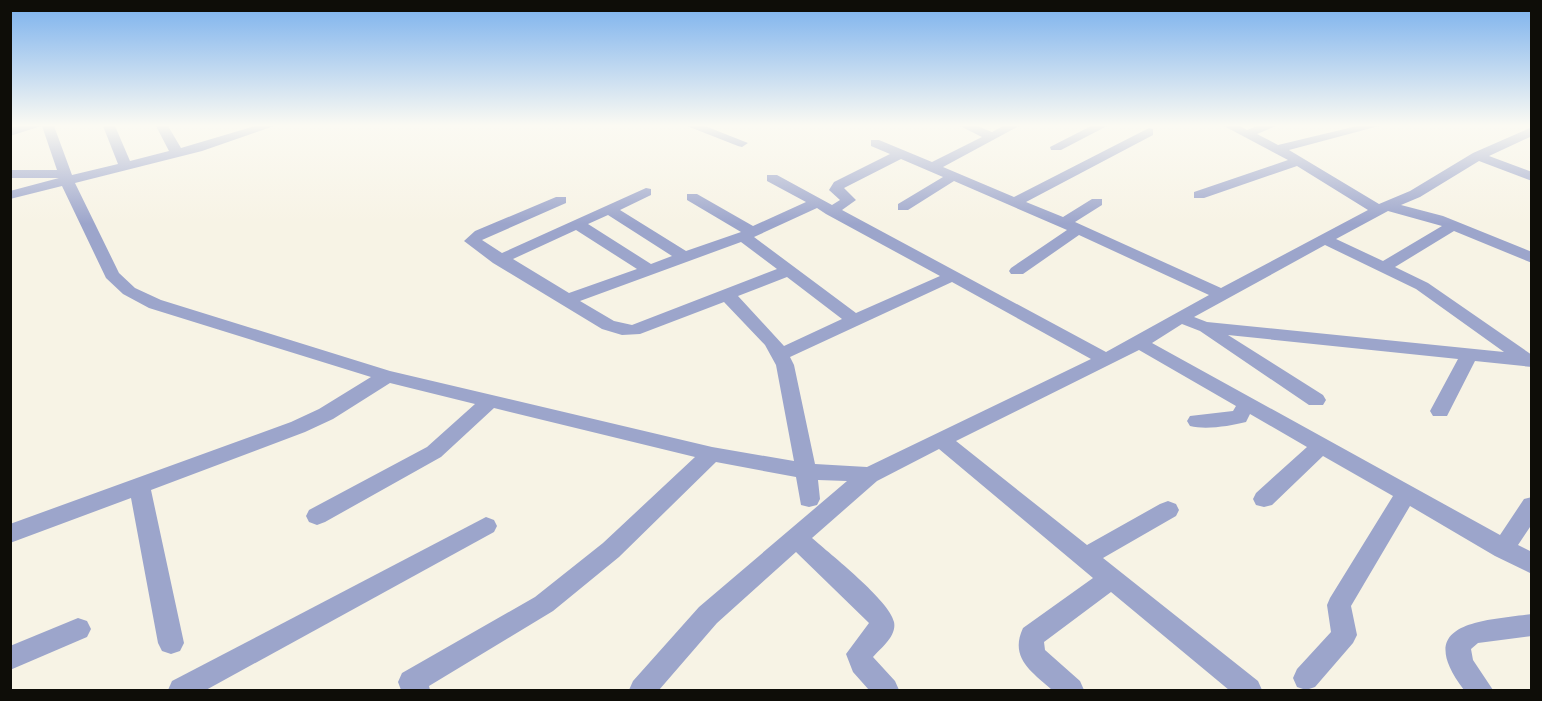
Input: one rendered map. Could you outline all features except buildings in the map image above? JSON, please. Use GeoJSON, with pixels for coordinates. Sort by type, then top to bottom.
{"type":"FeatureCollection","features":[{"type":"Feature","properties":{"kind":"street"},"geometry":{"type":"LineString","coordinates":[[59,159],[66,178],[112,275],[129,291],[154,304],[387,376],[490,401],[712,454],[806,471],[869,475]]}},
{"type":"Feature","properties":{"kind":"street"},"geometry":{"type":"LineString","coordinates":[[122,159],[125,166]]}},
{"type":"Feature","properties":{"kind":"street"},"geometry":{"type":"LineString","coordinates":[[10,195],[66,178],[154,159]]}},
{"type":"Feature","properties":{"kind":"street"},"geometry":{"type":"LineString","coordinates":[[566,300],[824,207],[849,201],[836,190],[838,184],[891,159]]}},
{"type":"Feature","properties":{"kind":"street"},"geometry":{"type":"LineString","coordinates":[[913,159],[1071,226],[1222,295]]}},
{"type":"Feature","properties":{"kind":"street"},"geometry":{"type":"LineString","coordinates":[[933,167],[949,159]]}},
{"type":"Feature","properties":{"kind":"street"},"geometry":{"type":"LineString","coordinates":[[1015,202],[1098,159]]}},
{"type":"Feature","properties":{"kind":"street"},"geometry":{"type":"LineString","coordinates":[[1295,159],[1382,208],[1420,213],[1532,258]]}},
{"type":"Feature","properties":{"kind":"street"},"geometry":{"type":"LineString","coordinates":[[647,688],[708,615],[869,475],[1120,352],[1382,208],[1415,194],[1474,159]]}},
{"type":"Feature","properties":{"kind":"street"},"geometry":{"type":"LineString","coordinates":[[1485,159],[1532,177]]}},
{"type":"Feature","properties":{"kind":"street"},"geometry":{"type":"LineString","coordinates":[[1199,195],[1299,161]]}},
{"type":"Feature","properties":{"kind":"street"},"geometry":{"type":"LineString","coordinates":[[10,174],[66,178]]}},
{"type":"Feature","properties":{"kind":"street"},"geometry":{"type":"LineString","coordinates":[[903,207],[953,176]]}},
{"type":"Feature","properties":{"kind":"street"},"geometry":{"type":"LineString","coordinates":[[772,178],[952,276],[1120,352],[1247,403],[1532,564]]}},
{"type":"Feature","properties":{"kind":"street"},"geometry":{"type":"LineString","coordinates":[[500,260],[646,192]]}},
{"type":"Feature","properties":{"kind":"street"},"geometry":{"type":"LineString","coordinates":[[692,197],[747,234],[854,320]]}},
{"type":"Feature","properties":{"kind":"street"},"geometry":{"type":"LineString","coordinates":[[561,201],[480,234],[472,241],[608,326],[622,330],[634,330],[789,270]]}},
{"type":"Feature","properties":{"kind":"street"},"geometry":{"type":"LineString","coordinates":[[1017,271],[1097,202]]}},
{"type":"Feature","properties":{"kind":"street"},"geometry":{"type":"LineString","coordinates":[[609,209],[684,257]]}},
{"type":"Feature","properties":{"kind":"street"},"geometry":{"type":"LineString","coordinates":[[577,224],[650,270]]}},
{"type":"Feature","properties":{"kind":"street"},"geometry":{"type":"LineString","coordinates":[[1385,266],[1454,225]]}},
{"type":"Feature","properties":{"kind":"street"},"geometry":{"type":"LineString","coordinates":[[1325,239],[1385,266],[1422,286],[1530,362]]}},
{"type":"Feature","properties":{"kind":"street"},"geometry":{"type":"LineString","coordinates":[[781,354],[952,276]]}},
{"type":"Feature","properties":{"kind":"street"},"geometry":{"type":"LineString","coordinates":[[727,295],[781,354],[806,471],[808,500]]}},
{"type":"Feature","properties":{"kind":"street"},"geometry":{"type":"LineString","coordinates":[[1181,317],[1204,327],[1316,400]]}},
{"type":"Feature","properties":{"kind":"street"},"geometry":{"type":"LineString","coordinates":[[1204,327],[1530,362]]}},
{"type":"Feature","properties":{"kind":"street"},"geometry":{"type":"LineString","coordinates":[[1440,411],[1469,355]]}},
{"type":"Feature","properties":{"kind":"street"},"geometry":{"type":"LineString","coordinates":[[10,534],[298,427],[326,414],[387,376]]}},
{"type":"Feature","properties":{"kind":"street"},"geometry":{"type":"LineString","coordinates":[[317,516],[407,469],[434,452],[490,401]]}},
{"type":"Feature","properties":{"kind":"street"},"geometry":{"type":"LineString","coordinates":[[1197,421],[1239,417],[1247,403]]}},
{"type":"Feature","properties":{"kind":"street"},"geometry":{"type":"LineString","coordinates":[[941,440],[1248,690]]}},
{"type":"Feature","properties":{"kind":"street"},"geometry":{"type":"LineString","coordinates":[[1264,499],[1322,445]]}},
{"type":"Feature","properties":{"kind":"street"},"geometry":{"type":"LineString","coordinates":[[407,688],[544,604],[611,550],[712,454]]}},
{"type":"Feature","properties":{"kind":"street"},"geometry":{"type":"LineString","coordinates":[[139,486],[171,643]]}},
{"type":"Feature","properties":{"kind":"street"},"geometry":{"type":"LineString","coordinates":[[1306,678],[1344,634],[1339,605],[1406,493]]}},
{"type":"Feature","properties":{"kind":"street"},"geometry":{"type":"LineString","coordinates":[[1503,549],[1532,505]]}},
{"type":"Feature","properties":{"kind":"street"},"geometry":{"type":"LineString","coordinates":[[1085,557],[1168,510]]}},
{"type":"Feature","properties":{"kind":"street"},"geometry":{"type":"LineString","coordinates":[[181,690],[486,526]]}},
{"type":"Feature","properties":{"kind":"street"},"geometry":{"type":"LineString","coordinates":[[798,538],[877,614],[882,623],[880,632],[859,654],[862,664],[886,690]]}},
{"type":"Feature","properties":{"kind":"street"},"geometry":{"type":"LineString","coordinates":[[1071,690],[1035,658],[1030,646],[1032,636],[1111,578]]}},
{"type":"Feature","properties":{"kind":"street"},"geometry":{"type":"LineString","coordinates":[[1480,690],[1463,667],[1457,654],[1458,643],[1473,633],[1532,625]]}},
{"type":"Feature","properties":{"kind":"street"},"geometry":{"type":"LineString","coordinates":[[10,658],[78,629]]}}]}
